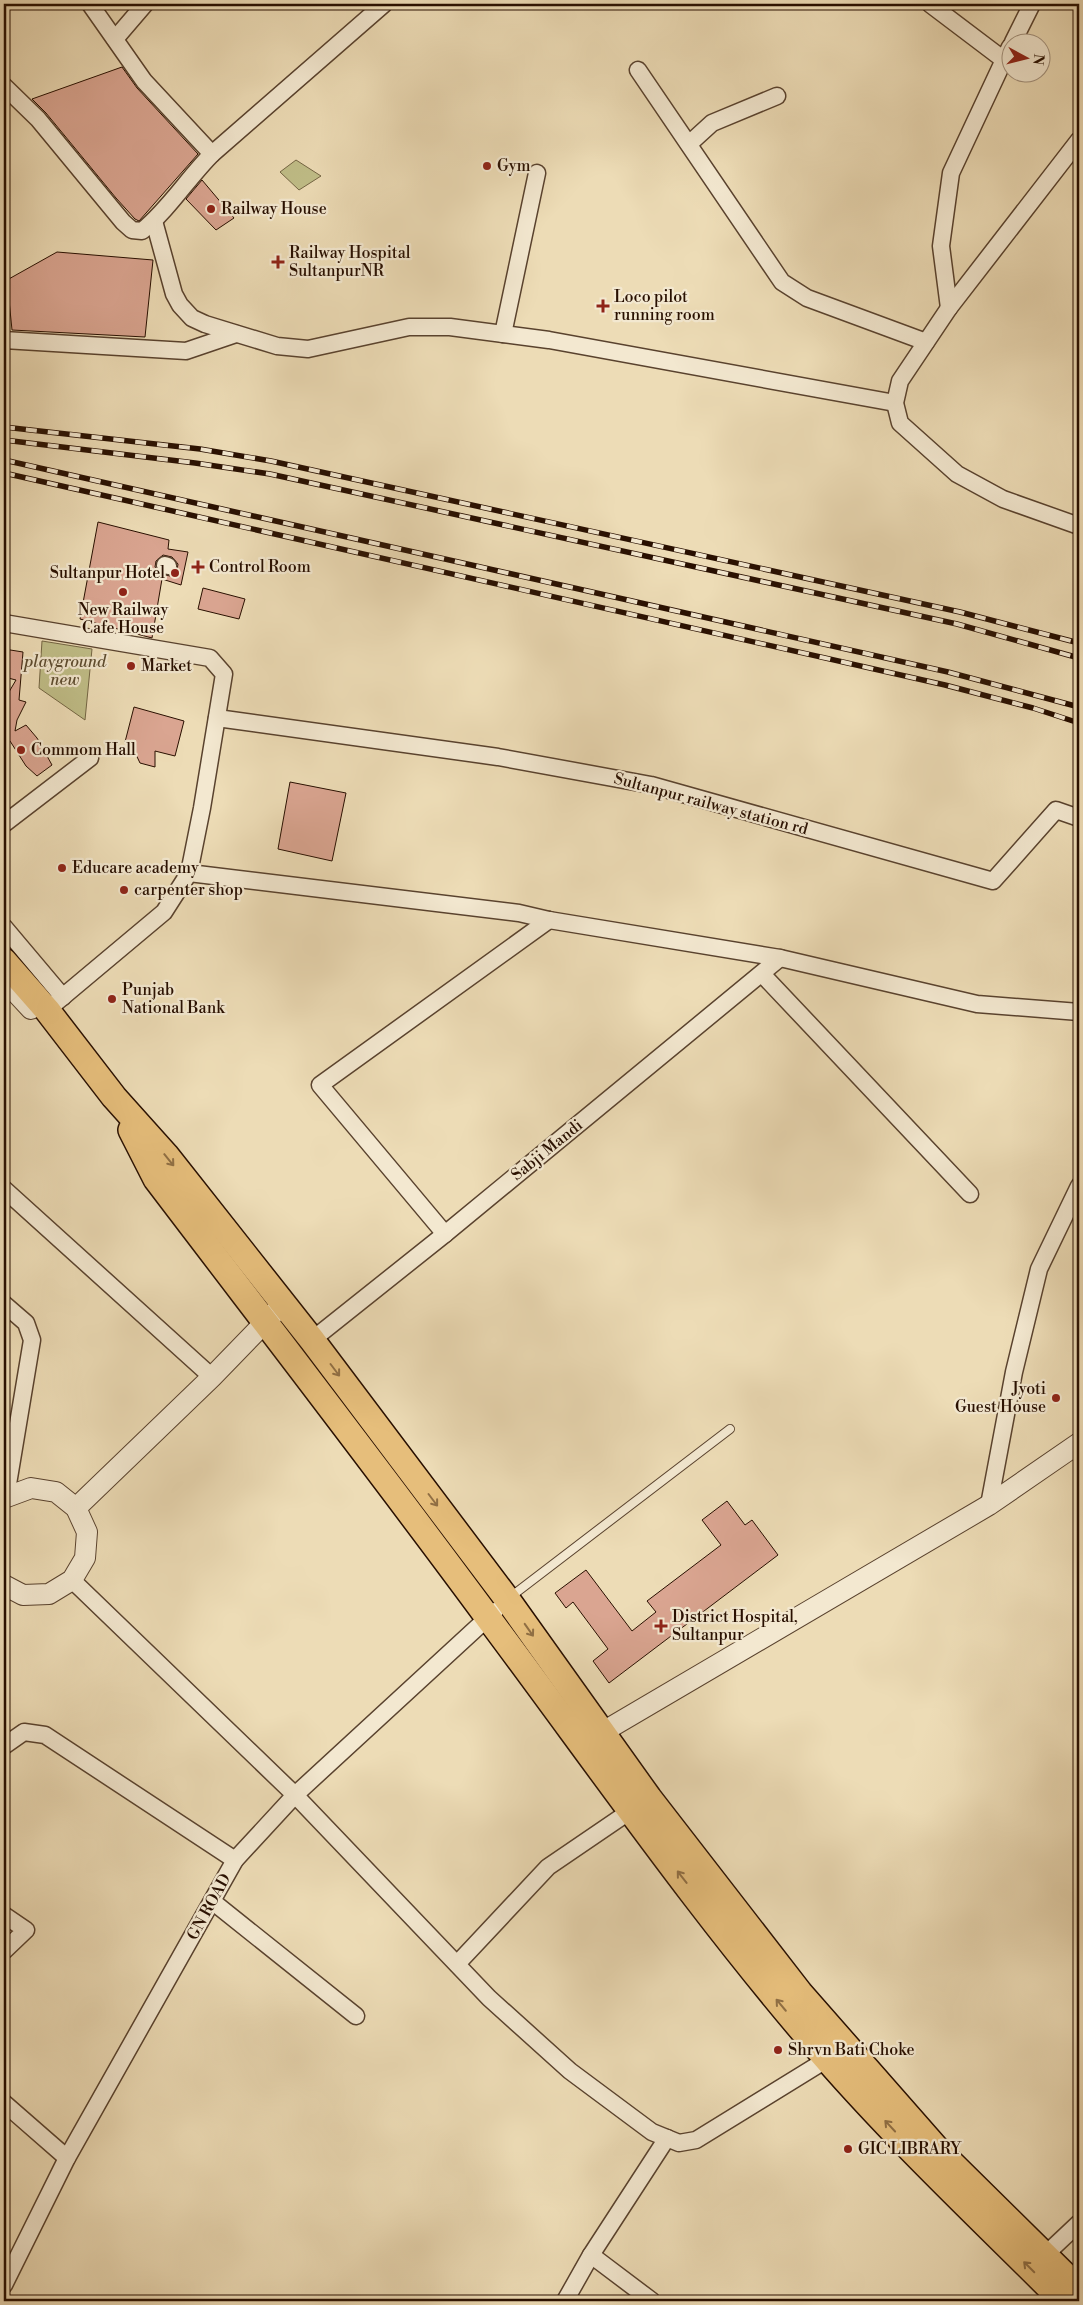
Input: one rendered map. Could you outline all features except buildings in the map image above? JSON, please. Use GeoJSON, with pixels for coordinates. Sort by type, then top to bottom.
{"type":"FeatureCollection","features":[{"type":"Feature","properties":{"kind":"main road"},"geometry":{"type":"LineString","coordinates":[[4,961],[49,1002],[114,1097],[156,1178],[488,1617],[639,1805],[800,1993],[837,2054],[919,2158],[1063,2301]]}},
{"type":"Feature","properties":{"kind":"main road"},"geometry":{"type":"LineString","coordinates":[[114,1097],[166,1155],[312,1340],[508,1599],[601,1733],[639,1805]]}},
{"type":"Feature","properties":{"kind":"main road"},"geometry":{"type":"LineString","coordinates":[[837,2054],[937,2149],[1079,2289]]}},
{"type":"Feature","properties":{"kind":"street"},"geometry":{"type":"LineString","coordinates":[[90,4],[154,93],[212,154]]}},
{"type":"Feature","properties":{"kind":"street"},"geometry":{"type":"LineString","coordinates":[[115,39],[145,4]]}},
{"type":"Feature","properties":{"kind":"street"},"geometry":{"type":"LineString","coordinates":[[4,86],[31,112],[132,230],[142,231],[154,221],[196,170],[212,154],[384,4]]}},
{"type":"Feature","properties":{"kind":"street"},"geometry":{"type":"LineString","coordinates":[[930,4],[1000,49]]}},
{"type":"Feature","properties":{"kind":"street"},"geometry":{"type":"LineString","coordinates":[[1018,32],[1032,4]]}},
{"type":"Feature","properties":{"kind":"street"},"geometry":{"type":"LineString","coordinates":[[949,308],[941,246],[951,173],[1000,69]]}},
{"type":"Feature","properties":{"kind":"street"},"geometry":{"type":"LineString","coordinates":[[638,70],[782,282],[807,298],[926,342]]}},
{"type":"Feature","properties":{"kind":"street"},"geometry":{"type":"LineString","coordinates":[[689,144],[712,123],[777,96]]}},
{"type":"Feature","properties":{"kind":"street"},"geometry":{"type":"LineString","coordinates":[[1079,140],[949,308],[900,382],[894,403],[900,422],[957,474],[1003,499],[1079,526]]}},
{"type":"Feature","properties":{"kind":"street"},"geometry":{"type":"LineString","coordinates":[[503,334],[537,173]]}},
{"type":"Feature","properties":{"kind":"street"},"geometry":{"type":"LineString","coordinates":[[154,221],[174,294],[180,305],[192,318],[277,346],[308,349],[409,327],[450,327],[549,340],[734,372],[894,403]]}},
{"type":"Feature","properties":{"kind":"street"},"geometry":{"type":"LineString","coordinates":[[4,340],[186,351],[236,334]]}},
{"type":"Feature","properties":{"kind":"street"},"geometry":{"type":"LineString","coordinates":[[4,623],[210,658],[224,674],[202,808],[189,873],[164,912],[36,1012],[30,1009],[4,980]]}},
{"type":"Feature","properties":{"kind":"street","name":"Sultanpur railway station rd"},"geometry":{"type":"LineString","coordinates":[[217,718],[498,757],[651,785],[993,881],[1056,810],[1079,818]]}},
{"type":"Feature","properties":{"kind":"street"},"geometry":{"type":"LineString","coordinates":[[4,824],[90,758]]}},
{"type":"Feature","properties":{"kind":"street"},"geometry":{"type":"LineString","coordinates":[[189,873],[519,913],[549,920],[780,958],[977,1004],[1079,1012]]}},
{"type":"Feature","properties":{"kind":"street"},"geometry":{"type":"LineString","coordinates":[[445,1234],[320,1085],[549,920]]}},
{"type":"Feature","properties":{"kind":"street"},"geometry":{"type":"LineString","coordinates":[[4,927],[49,1002]]}},
{"type":"Feature","properties":{"kind":"street","name":"Sabji Mandi"},"geometry":{"type":"LineString","coordinates":[[312,1340],[445,1234],[780,958]]}},
{"type":"Feature","properties":{"kind":"street"},"geometry":{"type":"LineString","coordinates":[[762,974],[970,1194]]}},
{"type":"Feature","properties":{"kind":"street"},"geometry":{"type":"LineString","coordinates":[[989,1505],[1014,1372],[1040,1269],[1079,1186]]}},
{"type":"Feature","properties":{"kind":"street"},"geometry":{"type":"LineString","coordinates":[[4,1189],[212,1377]]}},
{"type":"Feature","properties":{"kind":"street"},"geometry":{"type":"LineString","coordinates":[[4,1304],[26,1323],[32,1340],[5,1497],[31,1488],[56,1492],[76,1508],[87,1532],[85,1558],[72,1580],[49,1594],[23,1595],[4,1585]]}},
{"type":"Feature","properties":{"kind":"street"},"geometry":{"type":"LineString","coordinates":[[76,1508],[212,1377],[283,1304]]}},
{"type":"Feature","properties":{"kind":"street"},"geometry":{"type":"LineString","coordinates":[[601,1733],[989,1505],[1079,1443]]}},
{"type":"Feature","properties":{"kind":"street"},"geometry":{"type":"LineString","coordinates":[[72,1580],[295,1795],[490,1998],[570,2071],[652,2132],[679,2143],[696,2140],[837,2054]]}},
{"type":"Feature","properties":{"kind":"street","name":"GN ROAD"},"geometry":{"type":"LineString","coordinates":[[4,2285],[67,2158],[235,1860],[295,1795],[508,1599]]}},
{"type":"Feature","properties":{"kind":"street"},"geometry":{"type":"LineString","coordinates":[[4,1746],[24,1732],[45,1735],[235,1860]]}},
{"type":"Feature","properties":{"kind":"street"},"geometry":{"type":"LineString","coordinates":[[457,1964],[548,1867],[639,1805]]}},
{"type":"Feature","properties":{"kind":"street"},"geometry":{"type":"LineString","coordinates":[[212,1901],[356,2016]]}},
{"type":"Feature","properties":{"kind":"street"},"geometry":{"type":"LineString","coordinates":[[4,1915],[26,1930],[4,1951]]}},
{"type":"Feature","properties":{"kind":"street"},"geometry":{"type":"LineString","coordinates":[[4,2103],[67,2158]]}},
{"type":"Feature","properties":{"kind":"street"},"geometry":{"type":"LineString","coordinates":[[565,2301],[591,2255],[666,2138]]}},
{"type":"Feature","properties":{"kind":"street"},"geometry":{"type":"LineString","coordinates":[[1044,2254],[1079,2223]]}},
{"type":"Feature","properties":{"kind":"street"},"geometry":{"type":"LineString","coordinates":[[591,2255],[652,2301]]}},
{"type":"Feature","properties":{"kind":"lane"},"geometry":{"type":"LineString","coordinates":[[508,1599],[730,1429]]}},
{"type":"Feature","properties":{"kind":"green space"},"geometry":{"type":"Polygon","coordinates":[[[296,160],[321,176],[299,190],[280,172],[296,160]]]}},
{"type":"Feature","properties":{"kind":"green space","name":"playground new"},"geometry":{"type":"Polygon","coordinates":[[[42,641],[92,649],[85,720],[39,688],[42,641]]]}},
{"type":"Feature","properties":{"kind":"railway"},"geometry":{"type":"LineString","coordinates":[[4,427],[200,449],[271,461],[960,612],[1079,643]]}},
{"type":"Feature","properties":{"kind":"railway"},"geometry":{"type":"LineString","coordinates":[[4,440],[270,474],[957,624],[1079,658]]}},
{"type":"Feature","properties":{"kind":"railway"},"geometry":{"type":"LineString","coordinates":[[4,460],[948,672],[1079,707]]}},
{"type":"Feature","properties":{"kind":"railway"},"geometry":{"type":"LineString","coordinates":[[4,473],[945,685],[1033,708],[1079,723]]}},
{"type":"Feature","properties":{"kind":"place","name":"Gym"},"geometry":{"type":"Point","coordinates":[487,166]}},
{"type":"Feature","properties":{"kind":"place","name":"Railway House"},"geometry":{"type":"Point","coordinates":[211,209]}},
{"type":"Feature","properties":{"kind":"place","name":"Railway Hospital SultanpurNR"},"geometry":{"type":"Point","coordinates":[278,262]}},
{"type":"Feature","properties":{"kind":"place","name":"Loco pilot running room"},"geometry":{"type":"Point","coordinates":[603,306]}},
{"type":"Feature","properties":{"kind":"place","name":"Control Room"},"geometry":{"type":"Point","coordinates":[198,567]}},
{"type":"Feature","properties":{"kind":"place","name":"Sultanpur Hotel"},"geometry":{"type":"Point","coordinates":[175,573]}},
{"type":"Feature","properties":{"kind":"place","name":"New Railway Cafe House"},"geometry":{"type":"Point","coordinates":[123,592]}},
{"type":"Feature","properties":{"kind":"place","name":"Market"},"geometry":{"type":"Point","coordinates":[131,666]}},
{"type":"Feature","properties":{"kind":"place","name":"Commom Hall"},"geometry":{"type":"Point","coordinates":[21,750]}},
{"type":"Feature","properties":{"kind":"place","name":"Educare academy"},"geometry":{"type":"Point","coordinates":[62,868]}},
{"type":"Feature","properties":{"kind":"place","name":"carpenter shop"},"geometry":{"type":"Point","coordinates":[124,890]}},
{"type":"Feature","properties":{"kind":"place","name":"Punjab National Bank"},"geometry":{"type":"Point","coordinates":[112,999]}},
{"type":"Feature","properties":{"kind":"place","name":"Jyoti Guest House"},"geometry":{"type":"Point","coordinates":[1056,1398]}},
{"type":"Feature","properties":{"kind":"place","name":"District Hospital, Sultanpur"},"geometry":{"type":"Point","coordinates":[661,1626]}},
{"type":"Feature","properties":{"kind":"place","name":"Shrvn Bati Choke"},"geometry":{"type":"Point","coordinates":[778,2050]}},
{"type":"Feature","properties":{"kind":"place","name":"GIC LIBRARY"},"geometry":{"type":"Point","coordinates":[848,2149]}}]}
